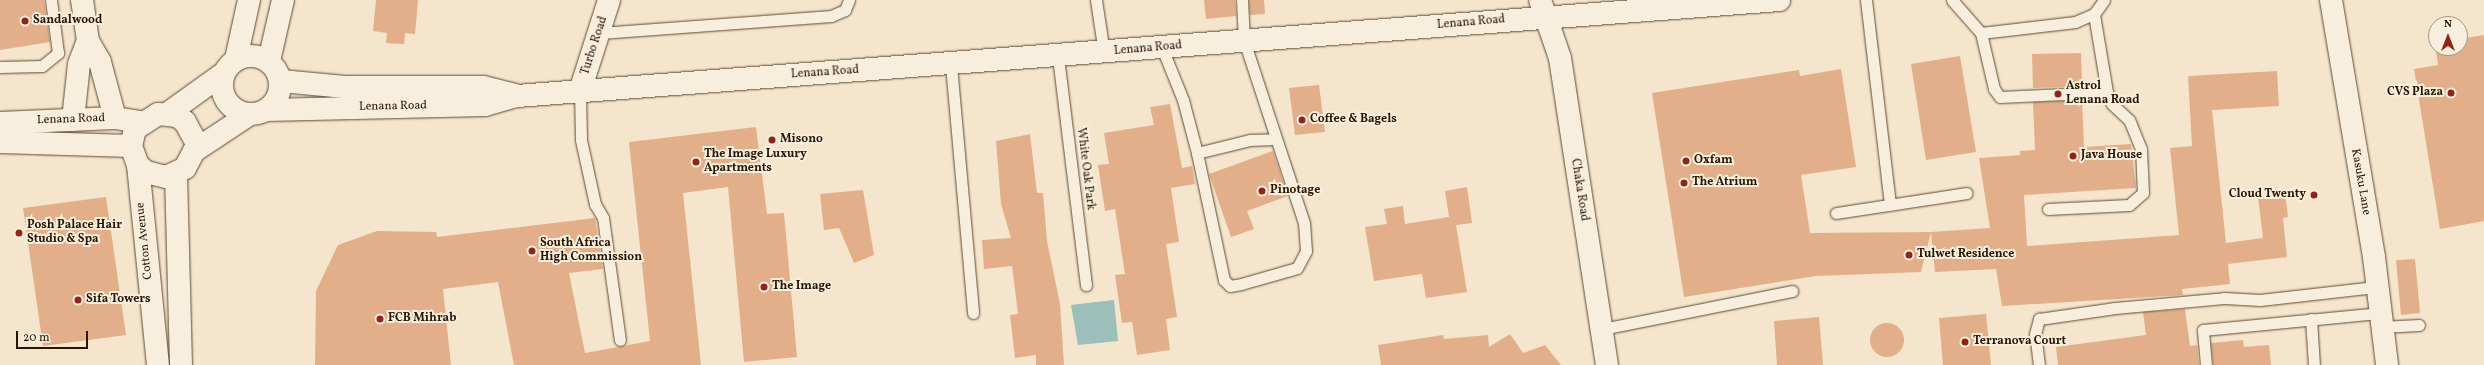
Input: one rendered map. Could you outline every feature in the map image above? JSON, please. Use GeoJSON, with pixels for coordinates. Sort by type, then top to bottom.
{"type":"FeatureCollection","features":[{"type":"Feature","properties":{"kind":"street"},"geometry":{"type":"LineString","coordinates":[[82,0],[88,41],[100,62],[115,118]]}},
{"type":"Feature","properties":{"kind":"street"},"geometry":{"type":"LineString","coordinates":[[230,66],[249,0]]}},
{"type":"Feature","properties":{"kind":"street"},"geometry":{"type":"LineString","coordinates":[[269,61],[283,0]]}},
{"type":"Feature","properties":{"kind":"street","name":"Turbo Road"},"geometry":{"type":"LineString","coordinates":[[580,91],[600,33],[609,0]]}},
{"type":"Feature","properties":{"kind":"street","name":"Lenana Road"},"geometry":{"type":"LineString","coordinates":[[230,66],[221,87],[226,100],[236,110],[258,112],[485,105],[517,96],[1104,53],[1244,41],[1544,8],[1769,0]]}},
{"type":"Feature","properties":{"kind":"street","name":"Kasuku Lane"},"geometry":{"type":"LineString","coordinates":[[2332,0],[2374,257],[2375,287],[2387,365]]}},
{"type":"Feature","properties":{"kind":"street","name":"Chaka Road"},"geometry":{"type":"LineString","coordinates":[[1544,8],[1560,58],[1607,365]]}},
{"type":"Feature","properties":{"kind":"street"},"geometry":{"type":"LineString","coordinates":[[73,120],[79,64],[88,41]]}},
{"type":"Feature","properties":{"kind":"street"},"geometry":{"type":"LineString","coordinates":[[181,365],[176,174],[185,168],[194,146],[258,112],[278,97],[281,81],[269,61],[247,55],[230,66]]}},
{"type":"Feature","properties":{"kind":"street","name":"Lenana Road"},"geometry":{"type":"LineString","coordinates":[[0,123],[115,118],[141,122],[167,114],[230,66]]}},
{"type":"Feature","properties":{"kind":"street","name":"Lenana Road"},"geometry":{"type":"LineString","coordinates":[[281,81],[345,87],[483,87],[517,96]]}},
{"type":"Feature","properties":{"kind":"street"},"geometry":{"type":"LineString","coordinates":[[167,114],[185,122],[194,146]]}},
{"type":"Feature","properties":{"kind":"street"},"geometry":{"type":"LineString","coordinates":[[134,156],[141,122]]}},
{"type":"Feature","properties":{"kind":"street","name":"Lenana Road"},"geometry":{"type":"LineString","coordinates":[[0,142],[134,156],[156,176],[176,174]]}},
{"type":"Feature","properties":{"kind":"street","name":"Cotton Avenue"},"geometry":{"type":"LineString","coordinates":[[134,156],[158,365]]}},
{"type":"Feature","properties":{"kind":"lane"},"geometry":{"type":"LineString","coordinates":[[0,67],[42,66],[58,53],[51,0]]}},
{"type":"Feature","properties":{"kind":"lane"},"geometry":{"type":"LineString","coordinates":[[600,33],[831,16],[845,10],[849,0]]}},
{"type":"Feature","properties":{"kind":"lane"},"geometry":{"type":"LineString","coordinates":[[1096,0],[1104,53]]}},
{"type":"Feature","properties":{"kind":"lane"},"geometry":{"type":"LineString","coordinates":[[1162,48],[1182,100],[1197,154],[1220,270],[1230,286],[1254,282],[1297,268],[1306,251],[1304,223],[1275,139],[1244,41],[1242,0]]}},
{"type":"Feature","properties":{"kind":"lane"},"geometry":{"type":"LineString","coordinates":[[1866,0],[1890,205]]}},
{"type":"Feature","properties":{"kind":"lane"},"geometry":{"type":"LineString","coordinates":[[1952,0],[1981,33],[1994,89],[2000,97],[2107,92]]}},
{"type":"Feature","properties":{"kind":"lane"},"geometry":{"type":"LineString","coordinates":[[1981,33],[2075,22],[2094,14],[2104,0]]}},
{"type":"Feature","properties":{"kind":"lane"},"geometry":{"type":"LineString","coordinates":[[2048,209],[2129,205],[2143,193],[2141,149],[2129,120],[2112,104],[2107,92],[2094,14]]}},
{"type":"Feature","properties":{"kind":"lane","name":"White Oak Park"},"geometry":{"type":"LineString","coordinates":[[1058,56],[1086,285]]}},
{"type":"Feature","properties":{"kind":"lane"},"geometry":{"type":"LineString","coordinates":[[951,64],[972,313]]}},
{"type":"Feature","properties":{"kind":"lane"},"geometry":{"type":"LineString","coordinates":[[580,91],[581,140],[595,204],[603,218],[620,340]]}},
{"type":"Feature","properties":{"kind":"lane"},"geometry":{"type":"LineString","coordinates":[[1197,154],[1250,140],[1275,139]]}},
{"type":"Feature","properties":{"kind":"lane"},"geometry":{"type":"LineString","coordinates":[[1836,213],[1966,193]]}},
{"type":"Feature","properties":{"kind":"lane"},"geometry":{"type":"LineString","coordinates":[[2039,365],[2036,334],[2039,319],[2115,308],[2224,298],[2260,300],[2375,287]]}},
{"type":"Feature","properties":{"kind":"lane"},"geometry":{"type":"LineString","coordinates":[[1602,329],[1792,291]]}},
{"type":"Feature","properties":{"kind":"lane"},"geometry":{"type":"LineString","coordinates":[[2311,320],[2314,365]]}},
{"type":"Feature","properties":{"kind":"lane"},"geometry":{"type":"LineString","coordinates":[[2206,365],[2203,330],[2311,320],[2380,320],[2419,325]]}},
{"type":"Feature","properties":{"kind":"water"},"geometry":{"type":"Polygon","coordinates":[[[1114,300],[1118,341],[1078,345],[1071,305],[1114,300]]]}},
{"type":"Feature","properties":{"kind":"building","name":"Sandalwood"},"geometry":{"type":"Polygon","coordinates":[[[0,0],[44,0],[50,42],[0,50],[0,0]]]}},
{"type":"Feature","properties":{"kind":"building"},"geometry":{"type":"Polygon","coordinates":[[[376,0],[418,0],[415,34],[405,33],[404,44],[386,43],[387,33],[373,31],[376,0]]]}},
{"type":"Feature","properties":{"kind":"building"},"geometry":{"type":"Polygon","coordinates":[[[1204,0],[1235,0],[1236,16],[1206,19],[1204,0]]]}},
{"type":"Feature","properties":{"kind":"building"},"geometry":{"type":"Polygon","coordinates":[[[1249,0],[1264,0],[1265,14],[1250,15],[1249,0]]]}},
{"type":"Feature","properties":{"kind":"building"},"geometry":{"type":"Polygon","coordinates":[[[2484,35],[2484,221],[2440,229],[2414,69],[2438,65],[2437,56],[2468,56],[2468,38],[2484,35]]]}},
{"type":"Feature","properties":{"kind":"building"},"geometry":{"type":"Polygon","coordinates":[[[2081,53],[2082,86],[2033,88],[2032,54],[2081,53]]]}},
{"type":"Feature","properties":{"kind":"building"},"geometry":{"type":"Polygon","coordinates":[[[1960,56],[1976,152],[1926,160],[1911,64],[1960,56]]]}},
{"type":"Feature","properties":{"kind":"building"},"geometry":{"type":"Polygon","coordinates":[[[1841,69],[1856,167],[1801,175],[1810,233],[1931,232],[1921,272],[1816,276],[1684,297],[1652,93],[1799,70],[1800,76],[1841,69]]]}},
{"type":"Feature","properties":{"kind":"building"},"geometry":{"type":"Polygon","coordinates":[[[2277,71],[2279,106],[2212,110],[2226,243],[2263,238],[2258,197],[2285,194],[2288,217],[2283,218],[2287,257],[2228,264],[2230,284],[2182,289],[2183,295],[2002,306],[1996,269],[1935,272],[1931,232],[1990,228],[1979,158],[2020,155],[2020,151],[2035,150],[2033,102],[2082,100],[2084,147],[2131,144],[2136,188],[2024,195],[2027,246],[2179,235],[2170,148],[2192,146],[2188,76],[2277,71]]]}},
{"type":"Feature","properties":{"kind":"building"},"geometry":{"type":"Polygon","coordinates":[[[1319,85],[1325,132],[1295,135],[1289,88],[1319,85]]]}},
{"type":"Feature","properties":{"kind":"building"},"geometry":{"type":"Polygon","coordinates":[[[1170,104],[1182,168],[1192,166],[1195,184],[1171,188],[1179,242],[1166,244],[1177,317],[1166,319],[1170,350],[1137,355],[1132,322],[1122,323],[1115,275],[1125,274],[1115,209],[1105,211],[1098,165],[1109,164],[1104,133],[1154,125],[1150,107],[1170,104]]]}},
{"type":"Feature","properties":{"kind":"building"},"geometry":{"type":"Polygon","coordinates":[[[756,127],[767,214],[784,213],[797,357],[744,362],[728,187],[683,193],[701,365],[514,365],[498,282],[443,289],[451,365],[315,365],[316,291],[338,245],[377,231],[436,232],[437,237],[595,218],[603,269],[569,273],[585,353],[650,341],[629,142],[756,127]]]}},
{"type":"Feature","properties":{"kind":"building"},"geometry":{"type":"Polygon","coordinates":[[[1030,134],[1037,193],[1043,193],[1047,241],[1060,304],[1064,365],[1036,365],[1036,355],[1015,358],[1010,315],[1018,314],[1012,266],[984,269],[982,240],[1011,238],[1001,204],[996,141],[1030,134]]]}},
{"type":"Feature","properties":{"kind":"building"},"geometry":{"type":"Polygon","coordinates":[[[1273,151],[1288,196],[1247,211],[1254,229],[1231,237],[1209,174],[1273,151]]]}},
{"type":"Feature","properties":{"kind":"building"},"geometry":{"type":"Polygon","coordinates":[[[1467,187],[1472,223],[1456,225],[1467,292],[1426,298],[1422,274],[1374,281],[1365,227],[1387,224],[1384,209],[1403,206],[1405,224],[1449,217],[1445,191],[1467,187]]]}},
{"type":"Feature","properties":{"kind":"building"},"geometry":{"type":"Polygon","coordinates":[[[863,190],[874,255],[854,263],[839,228],[824,230],[820,194],[863,190]]]}},
{"type":"Feature","properties":{"kind":"building","name":"Sifa Towers"},"geometry":{"type":"Polygon","coordinates":[[[106,197],[126,335],[43,346],[23,208],[106,197]]]}},
{"type":"Feature","properties":{"kind":"building"},"geometry":{"type":"Polygon","coordinates":[[[2415,259],[2420,313],[2401,315],[2396,260],[2415,259]]]}},
{"type":"Feature","properties":{"kind":"building"},"geometry":{"type":"Polygon","coordinates":[[[2185,309],[2190,346],[2197,345],[2199,365],[2058,365],[2056,347],[2146,335],[2143,312],[2185,309]]]}},
{"type":"Feature","properties":{"kind":"building","name":"Terranova Court"},"geometry":{"type":"Polygon","coordinates":[[[1986,314],[1991,365],[1943,365],[1939,318],[1986,314]]]}},
{"type":"Feature","properties":{"kind":"building"},"geometry":{"type":"Polygon","coordinates":[[[1819,317],[1823,365],[1777,365],[1774,321],[1819,317]]]}},
{"type":"Feature","properties":{"kind":"building"},"geometry":{"type":"Polygon","coordinates":[[[1890,323],[1897,325],[1902,330],[1904,340],[1902,350],[1897,355],[1884,357],[1877,355],[1872,350],[1870,337],[1872,330],[1877,325],[1890,323]]]}},
{"type":"Feature","properties":{"kind":"building"},"geometry":{"type":"Polygon","coordinates":[[[1510,334],[1523,353],[1545,345],[1561,365],[1381,365],[1378,345],[1443,335],[1444,339],[1488,335],[1489,347],[1510,334]]]}},
{"type":"Feature","properties":{"kind":"building"},"geometry":{"type":"Polygon","coordinates":[[[2243,340],[2244,347],[2269,345],[2271,365],[2213,365],[2211,343],[2243,340]]]}},
{"type":"Feature","properties":{"kind":"place","name":"Sandalwood"},"geometry":{"type":"Point","coordinates":[25,21]}},
{"type":"Feature","properties":{"kind":"place","name":"CVS Plaza"},"geometry":{"type":"Point","coordinates":[2451,93]}},
{"type":"Feature","properties":{"kind":"place","name":"Astrol Lenana Road"},"geometry":{"type":"Point","coordinates":[2058,94]}},
{"type":"Feature","properties":{"kind":"place","name":"Coffee & Bagels"},"geometry":{"type":"Point","coordinates":[1302,120]}},
{"type":"Feature","properties":{"kind":"place","name":"Misono"},"geometry":{"type":"Point","coordinates":[772,140]}},
{"type":"Feature","properties":{"kind":"place","name":"Java House"},"geometry":{"type":"Point","coordinates":[2073,156]}},
{"type":"Feature","properties":{"kind":"place","name":"Oxfam"},"geometry":{"type":"Point","coordinates":[1686,161]}},
{"type":"Feature","properties":{"kind":"place","name":"The Image Luxury Apartments"},"geometry":{"type":"Point","coordinates":[696,162]}},
{"type":"Feature","properties":{"kind":"place","name":"The Atrium"},"geometry":{"type":"Point","coordinates":[1684,183]}},
{"type":"Feature","properties":{"kind":"place","name":"Pinotage"},"geometry":{"type":"Point","coordinates":[1262,191]}},
{"type":"Feature","properties":{"kind":"place","name":"Cloud Twenty"},"geometry":{"type":"Point","coordinates":[2314,195]}},
{"type":"Feature","properties":{"kind":"place","name":"Posh Palace Hair Studio & Spa"},"geometry":{"type":"Point","coordinates":[19,233]}},
{"type":"Feature","properties":{"kind":"place","name":"South Africa High Commission"},"geometry":{"type":"Point","coordinates":[532,251]}},
{"type":"Feature","properties":{"kind":"place","name":"Tulwet Residence"},"geometry":{"type":"Point","coordinates":[1909,255]}},
{"type":"Feature","properties":{"kind":"place","name":"The Image"},"geometry":{"type":"Point","coordinates":[764,287]}},
{"type":"Feature","properties":{"kind":"place","name":"Sifa Towers"},"geometry":{"type":"Point","coordinates":[78,300]}},
{"type":"Feature","properties":{"kind":"place","name":"FCB Mihrab"},"geometry":{"type":"Point","coordinates":[380,319]}},
{"type":"Feature","properties":{"kind":"place","name":"Terranova Court"},"geometry":{"type":"Point","coordinates":[1965,342]}}]}
